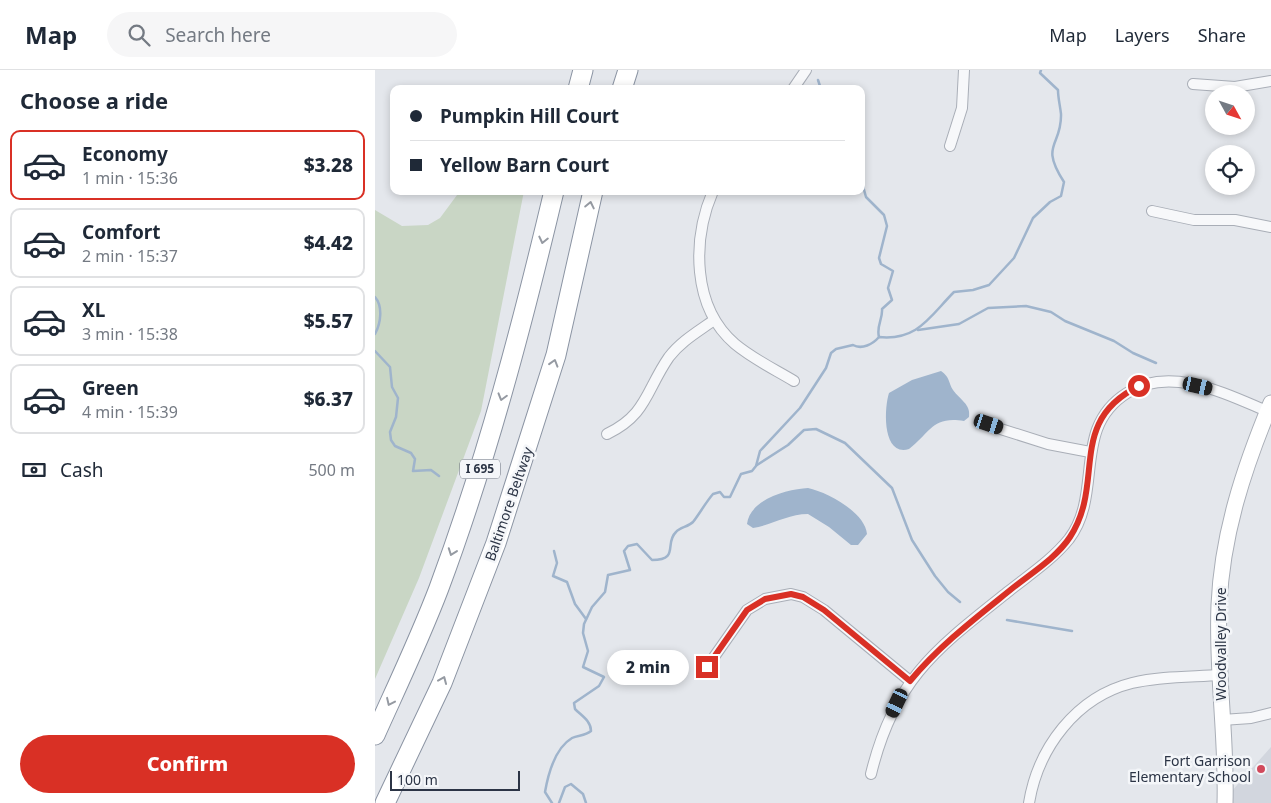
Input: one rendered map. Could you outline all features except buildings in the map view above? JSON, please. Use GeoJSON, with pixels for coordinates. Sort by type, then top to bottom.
{"type":"FeatureCollection","features":[{"type":"Feature","properties":{"kind":"highway"},"geometry":{"type":"LineString","coordinates":[[572,85],[575,70]]}},
{"type":"Feature","properties":{"kind":"highway"},"geometry":{"type":"LineString","coordinates":[[579,85],[583,70]]}},
{"type":"Feature","properties":{"kind":"highway"},"geometry":{"type":"LineString","coordinates":[[618,85],[622,70]]}},
{"type":"Feature","properties":{"kind":"highway"},"geometry":{"type":"LineString","coordinates":[[623,85],[628,70]]}},
{"type":"Feature","properties":{"kind":"highway","name":"I 695"},"geometry":{"type":"LineString","coordinates":[[375,735],[409,662],[439,588],[482,464],[517,343],[553,195]]}},
{"type":"Feature","properties":{"kind":"highway","name":"Baltimore Beltway"},"geometry":{"type":"LineString","coordinates":[[385,803],[442,683],[496,543],[556,355],[592,195]]}},
{"type":"Feature","properties":{"kind":"street"},"geometry":{"type":"LineString","coordinates":[[796,85],[806,70]]}},
{"type":"Feature","properties":{"kind":"street"},"geometry":{"type":"LineString","coordinates":[[950,146],[962,108],[964,70]]}},
{"type":"Feature","properties":{"kind":"street"},"geometry":{"type":"LineString","coordinates":[[1193,84],[1235,87],[1271,81]]}},
{"type":"Feature","properties":{"kind":"street"},"geometry":{"type":"LineString","coordinates":[[712,195],[704,223],[699,259],[700,279],[706,304],[723,332],[744,351],[794,380]]}},
{"type":"Feature","properties":{"kind":"street"},"geometry":{"type":"LineString","coordinates":[[1152,211],[1194,220],[1235,220],[1271,227]]}},
{"type":"Feature","properties":{"kind":"street"},"geometry":{"type":"LineString","coordinates":[[607,434],[623,426],[634,417],[643,405],[659,373],[681,344],[715,320]]}},
{"type":"Feature","properties":{"kind":"street"},"geometry":{"type":"LineString","coordinates":[[871,774],[878,745],[887,723],[910,681],[940,647],[1049,559],[1070,537],[1083,509],[1087,493],[1093,437],[1109,408],[1128,392],[1154,382],[1169,381],[1209,389],[1269,407]]}},
{"type":"Feature","properties":{"kind":"street","name":"Woodvalley Drive"},"geometry":{"type":"LineString","coordinates":[[1225,803],[1219,606],[1225,546],[1243,474],[1269,407]]}},
{"type":"Feature","properties":{"kind":"street"},"geometry":{"type":"LineString","coordinates":[[989,424],[1048,444],[1090,452]]}},
{"type":"Feature","properties":{"kind":"street"},"geometry":{"type":"LineString","coordinates":[[707,667],[747,610],[765,599],[791,594],[803,597],[818,606],[910,681]]}},
{"type":"Feature","properties":{"kind":"street"},"geometry":{"type":"LineString","coordinates":[[1029,803],[1040,763],[1052,741],[1068,721],[1091,702],[1117,688],[1132,683],[1161,678],[1220,675]]}},
{"type":"Feature","properties":{"kind":"street"},"geometry":{"type":"LineString","coordinates":[[1222,720],[1251,718],[1271,713]]}},
{"type":"Feature","properties":{"kind":"shaded area","name":"Fort Garrison Elementary School"},"geometry":{"type":"Polygon","coordinates":[[[1271,747],[1271,803],[1231,803],[1231,792],[1271,747]]]}},
{"type":"Feature","properties":{"kind":"green space"},"geometry":{"type":"Polygon","coordinates":[[[457,195],[523,195],[481,411],[419,578],[375,679],[375,210],[402,226],[428,225],[440,218],[457,195]]]}},
{"type":"Feature","properties":{"kind":"water"},"geometry":{"type":"Polygon","coordinates":[[[941,371],[953,390],[967,405],[969,417],[964,421],[953,420],[938,423],[909,449],[900,450],[889,439],[887,430],[886,409],[889,393],[912,380],[941,371]]]}},
{"type":"Feature","properties":{"kind":"water"},"geometry":{"type":"Polygon","coordinates":[[[808,488],[844,504],[860,518],[867,534],[858,545],[851,545],[829,527],[808,514],[801,514],[753,528],[747,524],[750,515],[762,502],[781,493],[808,488]]]}},
{"type":"Feature","properties":{"kind":"waterway"},"geometry":{"type":"LineString","coordinates":[[552,803],[545,792],[550,770],[557,755],[566,742],[591,731],[588,721],[575,709],[574,703],[599,686],[604,677],[583,667],[588,651],[583,633],[584,624],[592,607],[605,592],[608,575],[630,570],[624,551],[628,546],[637,544],[652,560],[666,557],[669,554],[673,536],[678,530],[693,522],[713,494],[720,492],[724,497],[730,497],[741,474],[752,471],[756,466],[760,451],[800,408],[826,368],[831,353],[836,349],[853,345],[867,346],[879,337],[904,335],[914,331],[930,318],[954,292],[973,290],[989,285],[1014,258],[1033,218],[1050,202],[1061,196],[1064,182],[1053,160],[1052,152],[1060,125],[1061,114],[1058,90],[1040,73],[1041,70]]}},
{"type":"Feature","properties":{"kind":"waterway"},"geometry":{"type":"LineString","coordinates":[[818,80],[820,85]]}},
{"type":"Feature","properties":{"kind":"waterway"},"geometry":{"type":"LineString","coordinates":[[865,193],[866,197],[884,215],[887,226],[879,258],[881,264],[893,271],[888,288],[892,300],[882,309],[878,329],[879,337]]}},
{"type":"Feature","properties":{"kind":"waterway"},"geometry":{"type":"LineString","coordinates":[[375,297],[378,301],[380,315],[379,325],[375,334]]}},
{"type":"Feature","properties":{"kind":"waterway"},"geometry":{"type":"LineString","coordinates":[[918,330],[959,324],[988,308],[1026,306],[1051,312],[1065,321],[1114,341],[1133,353],[1156,363]]}},
{"type":"Feature","properties":{"kind":"waterway"},"geometry":{"type":"LineString","coordinates":[[375,351],[390,367],[392,387],[398,398],[396,417],[390,432],[391,440],[395,446],[411,453],[415,459],[413,471],[431,470],[439,476]]}},
{"type":"Feature","properties":{"kind":"waterway"},"geometry":{"type":"LineString","coordinates":[[757,465],[788,445],[804,430],[816,429],[845,443],[892,488],[912,540],[935,576],[948,592],[960,602]]}},
{"type":"Feature","properties":{"kind":"waterway"},"geometry":{"type":"LineString","coordinates":[[554,551],[557,563],[553,576],[567,582],[575,604],[586,619]]}},
{"type":"Feature","properties":{"kind":"waterway"},"geometry":{"type":"LineString","coordinates":[[1007,620],[1072,631]]}},
{"type":"Feature","properties":{"kind":"waterway"},"geometry":{"type":"LineString","coordinates":[[559,803],[565,787],[571,784],[583,794],[586,803]]}},
{"type":"Feature","properties":{"kind":"place","name":"Fort Garrison Elementary School"},"geometry":{"type":"Point","coordinates":[1261,769]}},
{"type":"Feature","properties":{"kind":"route"},"geometry":{"type":"LineString","coordinates":[[707,667],[747,610],[765,599],[791,594],[803,597],[824,610],[910,681],[940,647],[1049,559],[1070,537],[1083,509],[1087,493],[1093,437],[1109,408],[1118,399],[1139,386]]}}]}
